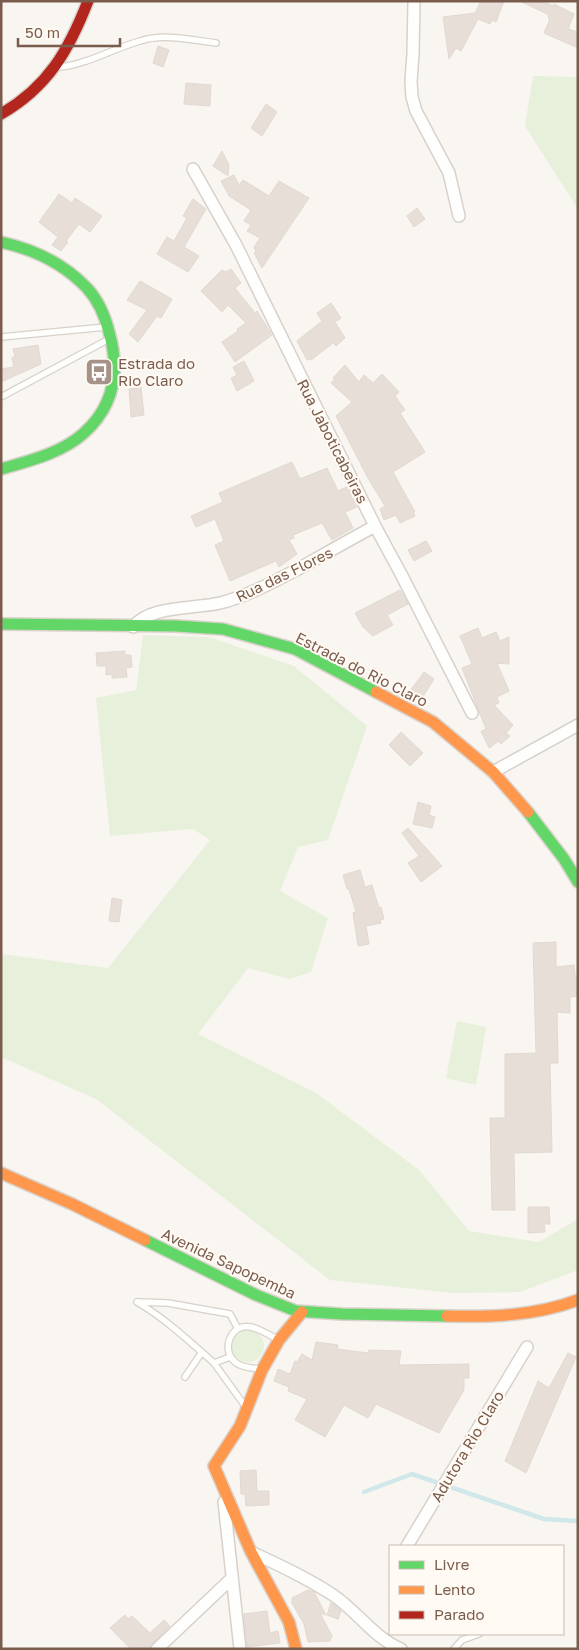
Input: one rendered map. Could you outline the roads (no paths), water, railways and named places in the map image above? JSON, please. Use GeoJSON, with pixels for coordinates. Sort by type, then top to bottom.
{"type":"FeatureCollection","features":[{"type":"Feature","properties":{"kind":"main road"},"geometry":{"type":"LineString","coordinates":[[1,114],[32,94],[47,80],[69,45],[81,21],[88,1]]}},
{"type":"Feature","properties":{"kind":"main road"},"geometry":{"type":"LineString","coordinates":[[1,242],[15,244],[46,257],[74,276],[96,300],[110,332],[114,353],[115,380],[102,411],[84,433],[62,447],[1,470]]}},
{"type":"Feature","properties":{"kind":"main road","name":"Estrada do Rio Claro"},"geometry":{"type":"LineString","coordinates":[[1,624],[176,626],[223,629],[295,649],[433,722],[493,772],[532,816],[564,859],[578,882]]}},
{"type":"Feature","properties":{"kind":"main road","name":"Avenida Sapopemba"},"geometry":{"type":"LineString","coordinates":[[1,1173],[72,1204],[256,1295],[283,1307],[302,1312],[501,1315],[537,1313],[558,1308],[578,1300]]}},
{"type":"Feature","properties":{"kind":"main road"},"geometry":{"type":"LineString","coordinates":[[296,1649],[289,1622],[251,1552],[214,1466],[240,1426],[262,1370],[279,1340],[302,1312]]}},
{"type":"Feature","properties":{"kind":"street"},"geometry":{"type":"LineString","coordinates":[[414,1],[413,54],[410,81],[412,97],[416,111],[449,173],[459,216]]}},
{"type":"Feature","properties":{"kind":"street","name":"Rua Jaboticabeiras"},"geometry":{"type":"LineString","coordinates":[[193,169],[236,245],[375,526],[402,574],[472,712]]}},
{"type":"Feature","properties":{"kind":"street","name":"Rua das Flores"},"geometry":{"type":"LineString","coordinates":[[133,627],[139,620],[150,615],[168,610],[219,604],[258,590],[375,526]]}},
{"type":"Feature","properties":{"kind":"street"},"geometry":{"type":"LineString","coordinates":[[493,772],[578,725]]}},
{"type":"Feature","properties":{"kind":"street","name":"Adutora Rio Claro"},"geometry":{"type":"LineString","coordinates":[[408,1545],[527,1347]]}},
{"type":"Feature","properties":{"kind":"street"},"geometry":{"type":"LineString","coordinates":[[224,1492],[240,1649]]}},
{"type":"Feature","properties":{"kind":"street"},"geometry":{"type":"LineString","coordinates":[[251,1552],[309,1580],[333,1595],[383,1638],[402,1649]]}},
{"type":"Feature","properties":{"kind":"street"},"geometry":{"type":"LineString","coordinates":[[157,1649],[232,1578]]}},
{"type":"Feature","properties":{"kind":"lane"},"geometry":{"type":"LineString","coordinates":[[55,68],[84,62],[140,40],[157,37],[216,43]]}},
{"type":"Feature","properties":{"kind":"lane"},"geometry":{"type":"LineString","coordinates":[[1,337],[110,332]]}},
{"type":"Feature","properties":{"kind":"lane"},"geometry":{"type":"LineString","coordinates":[[1,397],[110,332]]}},
{"type":"Feature","properties":{"kind":"lane"},"geometry":{"type":"LineString","coordinates":[[238,1329],[230,1314],[168,1303],[137,1302],[156,1313],[188,1338],[214,1363],[248,1409]]}},
{"type":"Feature","properties":{"kind":"lane"},"geometry":{"type":"LineString","coordinates":[[262,1370],[238,1364],[230,1357],[228,1351],[229,1338],[238,1329],[252,1328],[279,1340]]}},
{"type":"Feature","properties":{"kind":"lane"},"geometry":{"type":"LineString","coordinates":[[185,1377],[202,1352]]}},
{"type":"Feature","properties":{"kind":"lane"},"geometry":{"type":"LineString","coordinates":[[214,1363],[230,1357]]}},
{"type":"Feature","properties":{"kind":"lane"},"geometry":{"type":"LineString","coordinates":[[454,1649],[462,1640],[476,1635]]}},
{"type":"Feature","properties":{"kind":"waterway"},"geometry":{"type":"LineString","coordinates":[[364,1492],[412,1474],[544,1519],[578,1521]]}},
{"type":"Feature","properties":{"kind":"place","name":"Estrada do Rio Claro"},"geometry":{"type":"Point","coordinates":[99,372]}}]}
